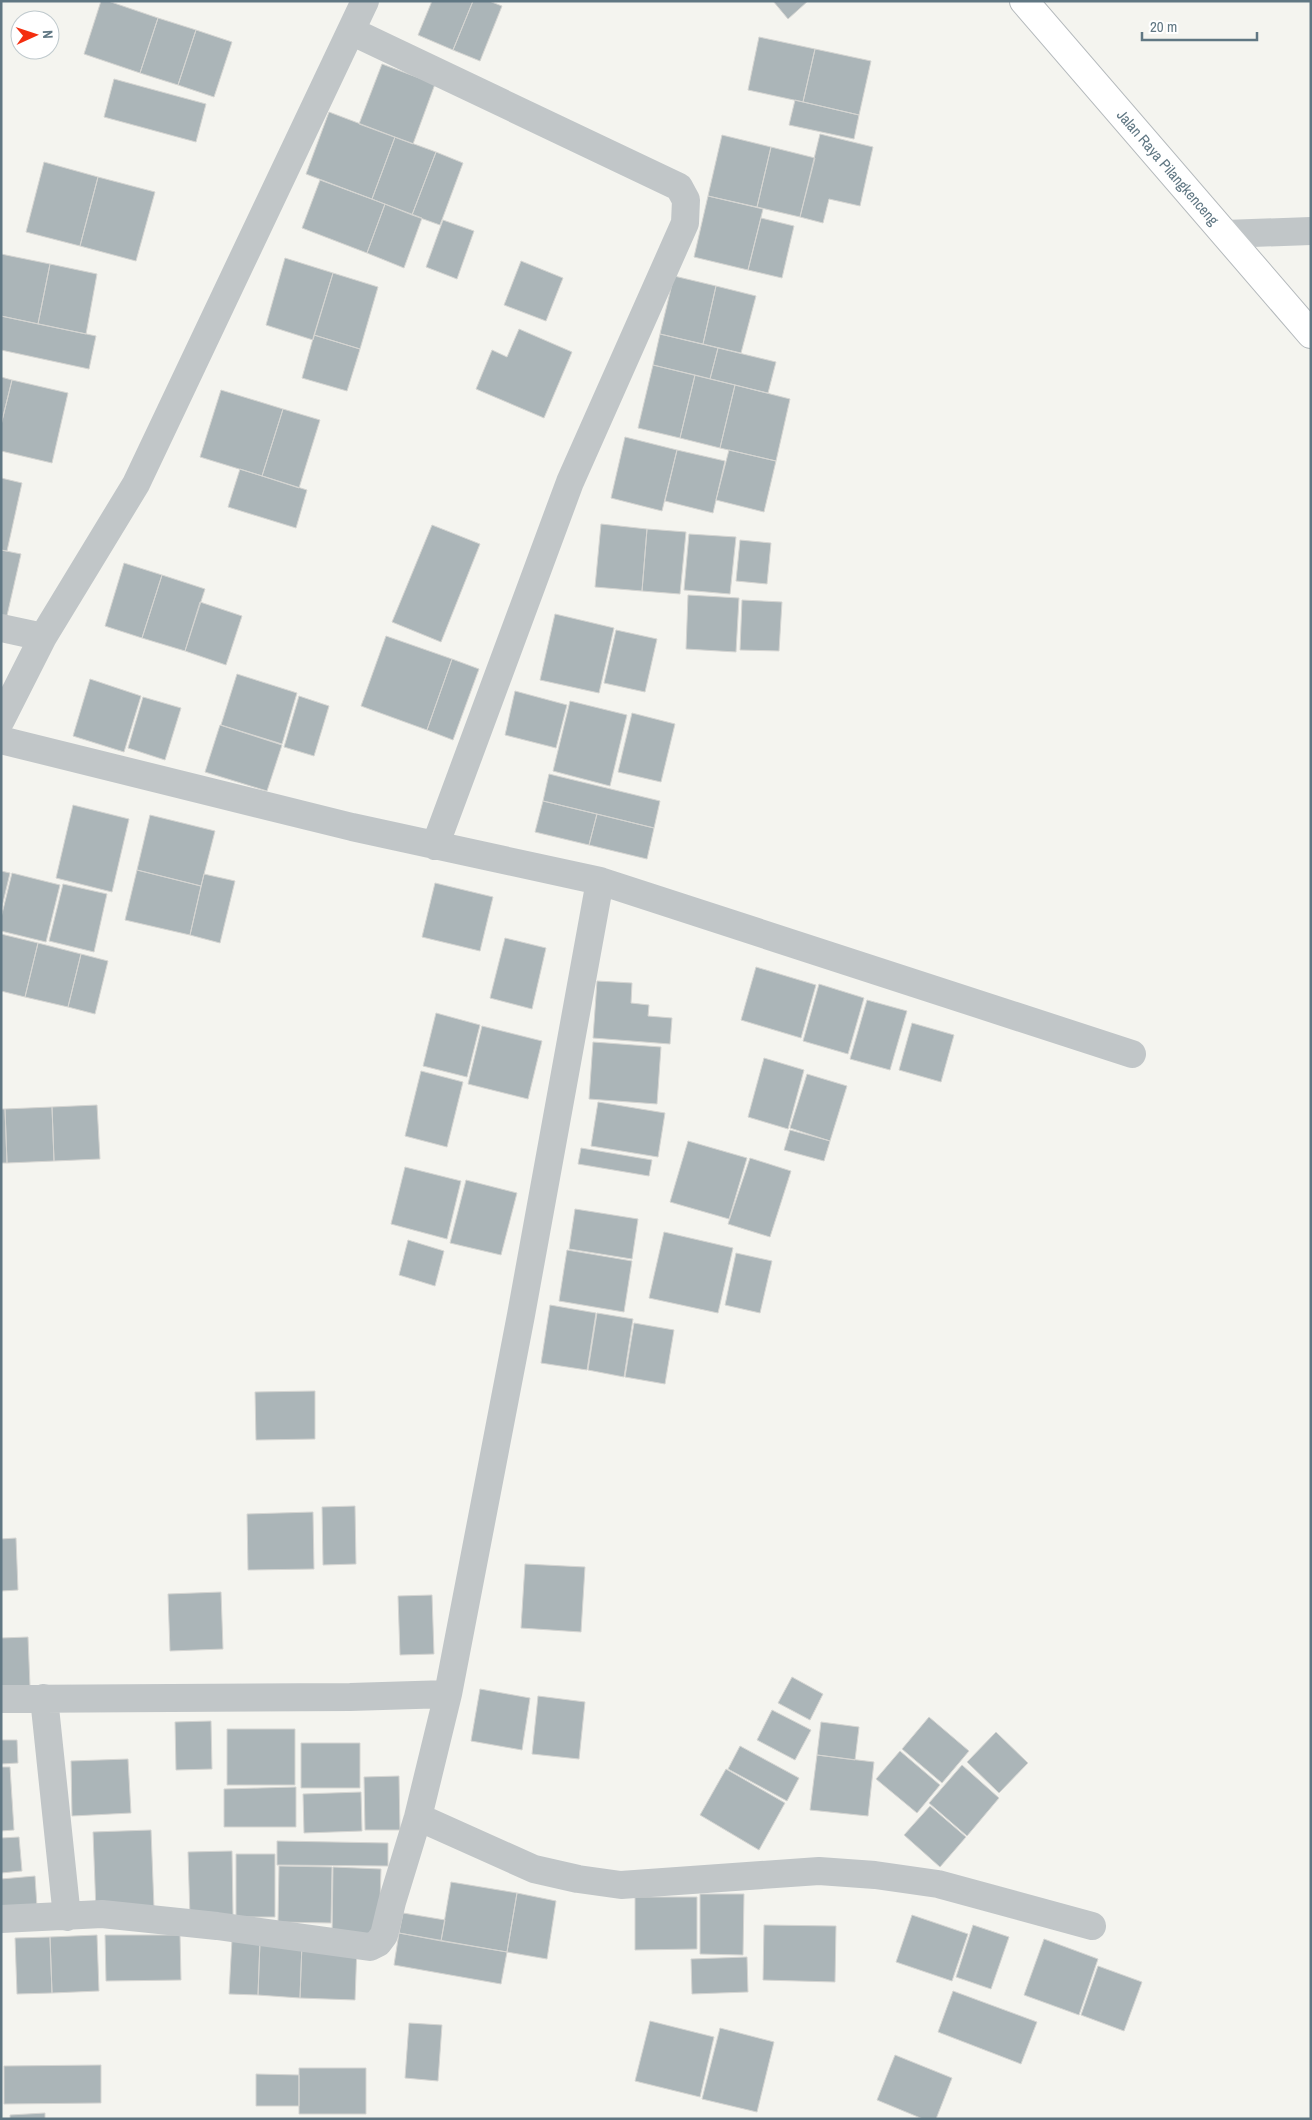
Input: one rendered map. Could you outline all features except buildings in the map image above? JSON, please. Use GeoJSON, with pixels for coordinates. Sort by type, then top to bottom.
{"type":"FeatureCollection","features":[{"type":"Feature","properties":{"kind":"main road","name":"Jalan Raya Pilangkenceng"},"geometry":{"type":"LineString","coordinates":[[1024,1],[1311,334]]}},
{"type":"Feature","properties":{"kind":"street"},"geometry":{"type":"LineString","coordinates":[[1,720],[43,637],[136,484],[365,1]]}},
{"type":"Feature","properties":{"kind":"street"},"geometry":{"type":"LineString","coordinates":[[351,31],[679,187],[686,200],[686,223],[570,482],[435,846]]}},
{"type":"Feature","properties":{"kind":"street"},"geometry":{"type":"LineString","coordinates":[[1225,234],[1311,231]]}},
{"type":"Feature","properties":{"kind":"street"},"geometry":{"type":"LineString","coordinates":[[1,628],[43,637]]}},
{"type":"Feature","properties":{"kind":"street"},"geometry":{"type":"LineString","coordinates":[[1,740],[435,846],[600,881],[1132,1054]]}},
{"type":"Feature","properties":{"kind":"street"},"geometry":{"type":"LineString","coordinates":[[1,1920],[102,1914],[217,1926],[370,1948],[378,1943],[384,1935],[418,1816],[448,1694],[521,1315],[600,881]]}},
{"type":"Feature","properties":{"kind":"street"},"geometry":{"type":"LineString","coordinates":[[1,1699],[350,1697],[448,1694]]}},
{"type":"Feature","properties":{"kind":"street"},"geometry":{"type":"LineString","coordinates":[[44,1698],[67,1917]]}},
{"type":"Feature","properties":{"kind":"street"},"geometry":{"type":"LineString","coordinates":[[418,1816],[534,1869],[578,1879],[621,1885],[819,1871],[875,1875],[938,1884],[1092,1926]]}}]}
